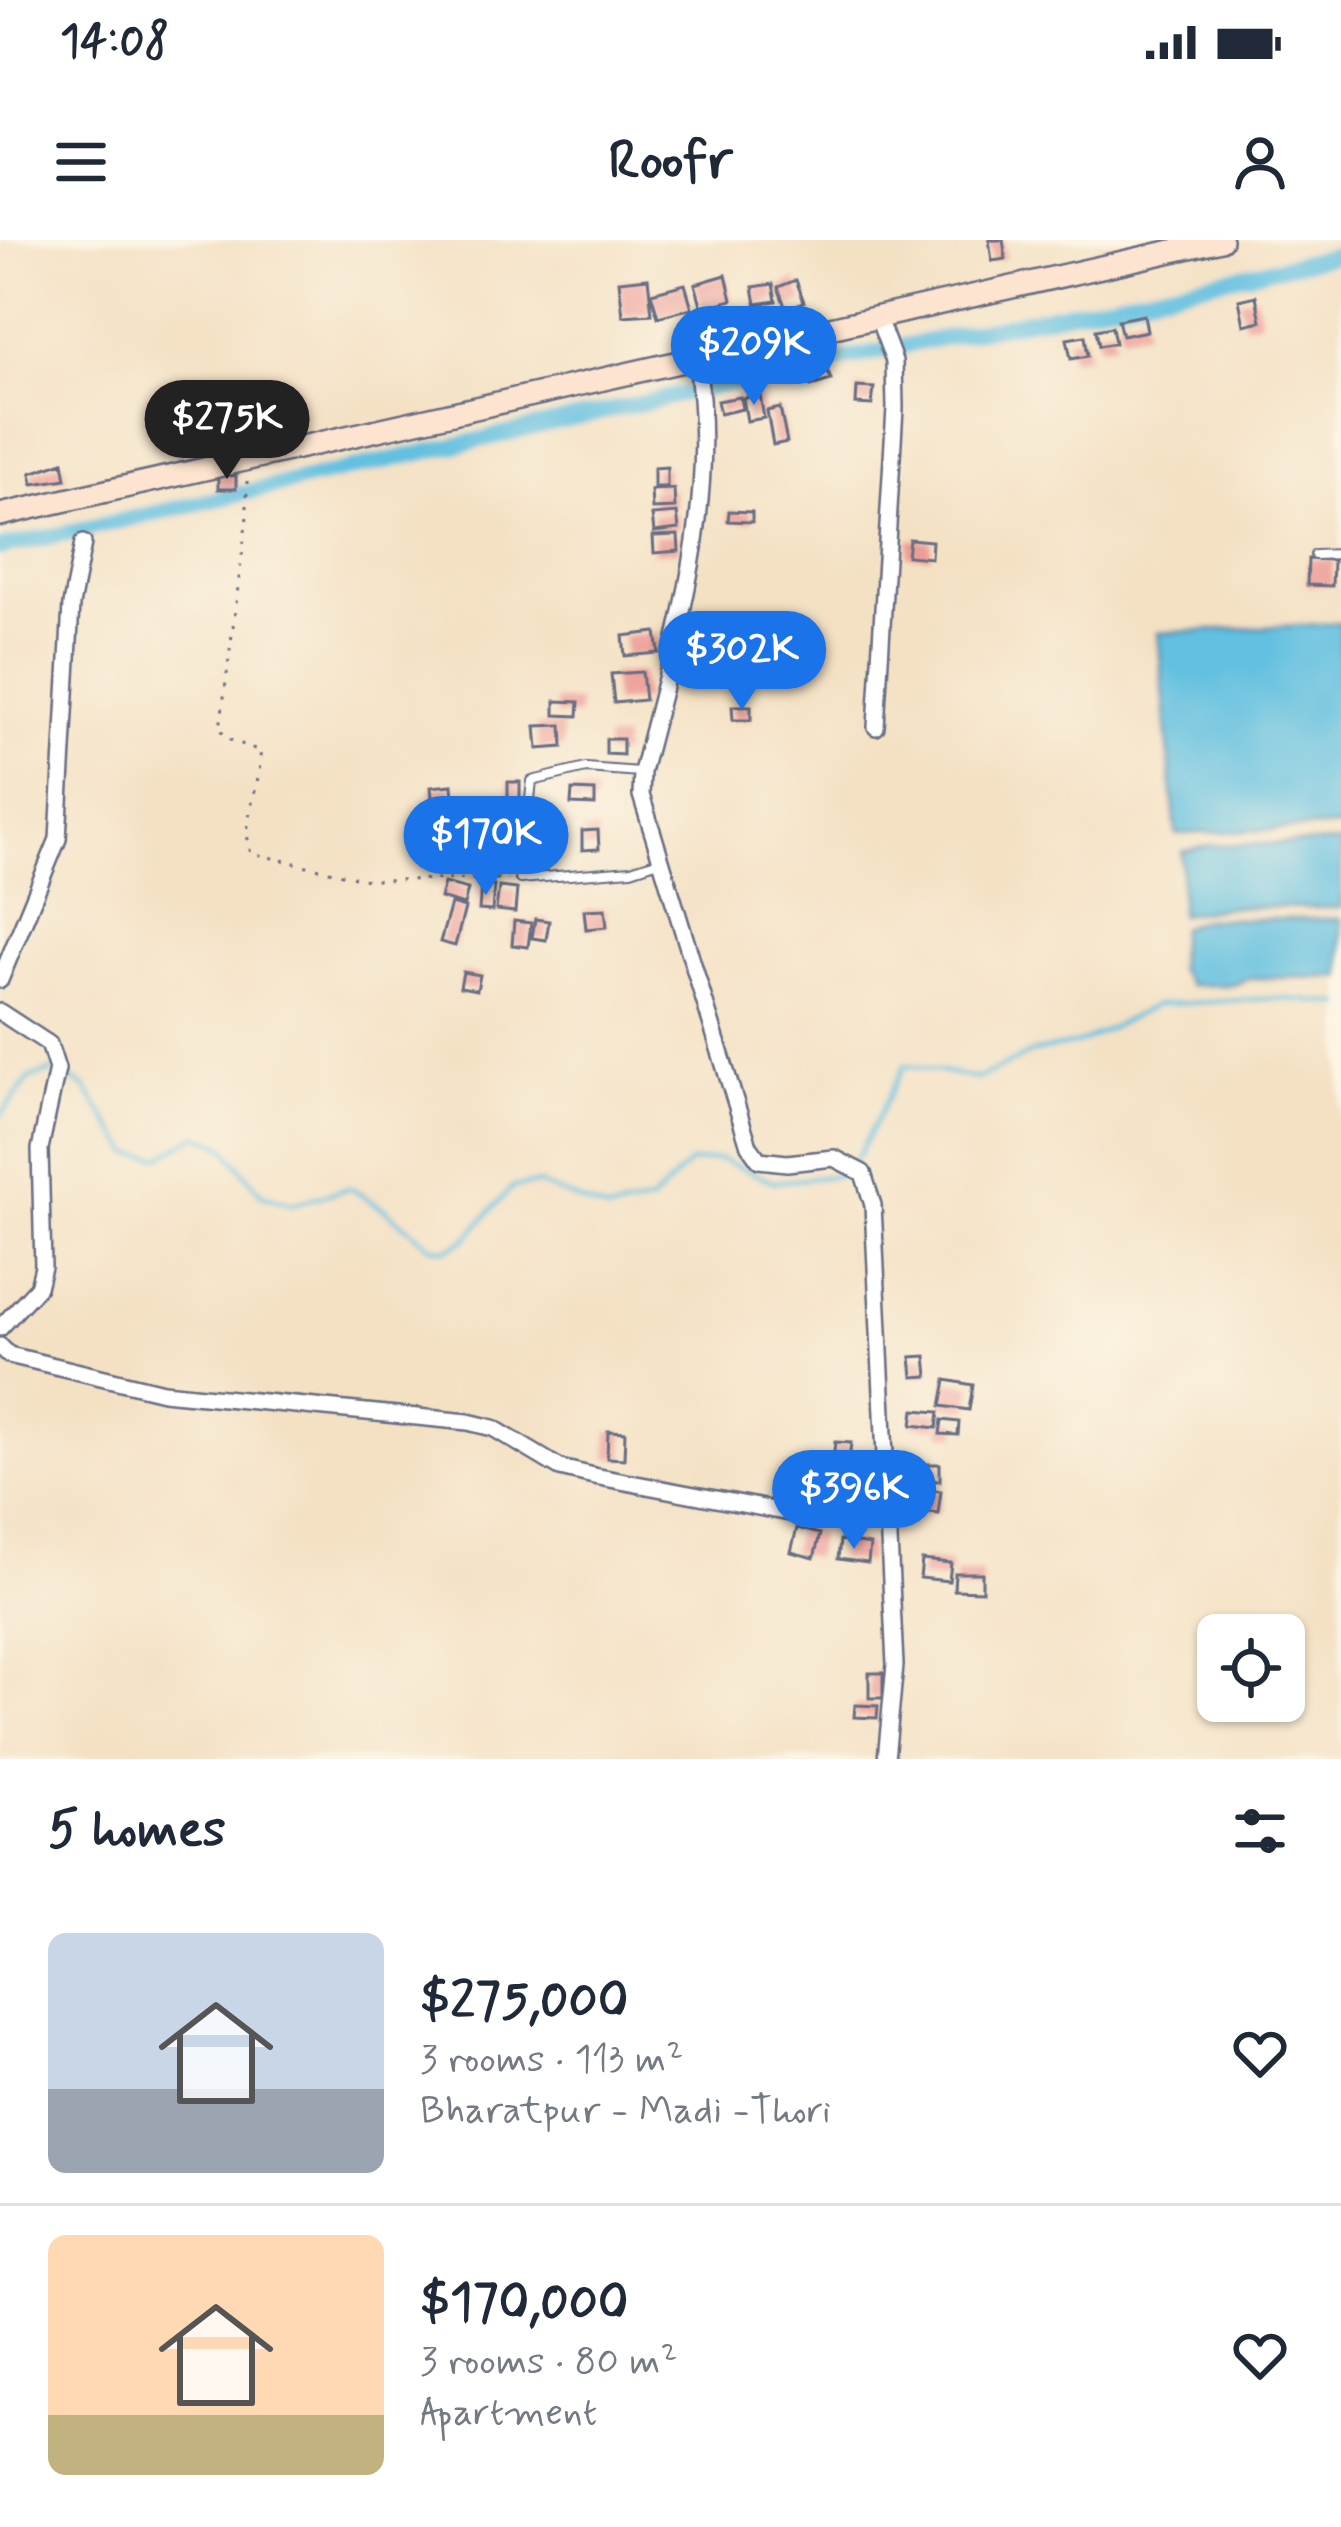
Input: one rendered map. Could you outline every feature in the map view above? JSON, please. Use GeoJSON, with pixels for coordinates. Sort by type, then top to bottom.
{"type":"FeatureCollection","features":[{"type":"Feature","properties":{"kind":"main road"},"geometry":{"type":"LineString","coordinates":[[0,514],[1221,240]]}},
{"type":"Feature","properties":{"kind":"street"},"geometry":{"type":"LineString","coordinates":[[876,727],[895,408],[894,361],[878,318]]}},
{"type":"Feature","properties":{"kind":"street"},"geometry":{"type":"LineString","coordinates":[[697,358],[704,405],[694,570],[642,772],[641,795],[749,1146],[759,1160],[834,1158],[863,1173],[873,1205],[895,1665],[886,1759]]}},
{"type":"Feature","properties":{"kind":"street"},"geometry":{"type":"LineString","coordinates":[[0,980],[58,839],[71,605],[82,544]]}},
{"type":"Feature","properties":{"kind":"street"},"geometry":{"type":"LineString","coordinates":[[0,1012],[49,1044],[56,1069],[40,1149],[43,1267],[38,1287],[0,1328]]}},
{"type":"Feature","properties":{"kind":"street"},"geometry":{"type":"LineString","coordinates":[[0,1346],[9,1355],[163,1392],[468,1422],[493,1428],[560,1468],[594,1476],[790,1513],[887,1518]]}},
{"type":"Feature","properties":{"kind":"lane"},"geometry":{"type":"LineString","coordinates":[[1315,555],[1341,554]]}},
{"type":"Feature","properties":{"kind":"lane"},"geometry":{"type":"LineString","coordinates":[[529,808],[532,781],[586,768],[642,772]]}},
{"type":"Feature","properties":{"kind":"lane"},"geometry":{"type":"LineString","coordinates":[[520,879],[631,869],[660,861]]}},
{"type":"Feature","properties":{"kind":"path"},"geometry":{"type":"LineString","coordinates":[[247,478],[247,516],[220,728],[228,739],[260,751],[246,839],[251,853],[368,880],[520,879]]}},
{"type":"Feature","properties":{"kind":"water"},"geometry":{"type":"Polygon","coordinates":[[[1341,623],[1341,827],[1176,834],[1158,633],[1341,623]]]}},
{"type":"Feature","properties":{"kind":"water"},"geometry":{"type":"Polygon","coordinates":[[[1341,843],[1341,908],[1229,907],[1180,915],[1182,852],[1210,845],[1341,843]]]}},
{"type":"Feature","properties":{"kind":"water"},"geometry":{"type":"Polygon","coordinates":[[[1205,919],[1341,919],[1341,977],[1250,978],[1233,985],[1189,985],[1177,969],[1180,928],[1205,919]]]}},
{"type":"Feature","properties":{"kind":"building"},"geometry":{"type":"Polygon","coordinates":[[[989,240],[1003,240],[1006,259],[992,261],[989,240]]]}},
{"type":"Feature","properties":{"kind":"building"},"geometry":{"type":"Polygon","coordinates":[[[726,275],[732,300],[702,308],[695,284],[726,275]]]}},
{"type":"Feature","properties":{"kind":"building"},"geometry":{"type":"Polygon","coordinates":[[[648,278],[652,314],[623,316],[619,281],[648,278]]]}},
{"type":"Feature","properties":{"kind":"building"},"geometry":{"type":"Polygon","coordinates":[[[796,280],[804,302],[786,309],[778,287],[796,280]]]}},
{"type":"Feature","properties":{"kind":"building"},"geometry":{"type":"Polygon","coordinates":[[[685,284],[692,308],[658,317],[651,293],[685,284]]]}},
{"type":"Feature","properties":{"kind":"building"},"geometry":{"type":"Polygon","coordinates":[[[773,284],[776,301],[756,304],[753,287],[773,284]]]}},
{"type":"Feature","properties":{"kind":"building"},"geometry":{"type":"Polygon","coordinates":[[[1256,296],[1261,321],[1244,325],[1239,300],[1256,296]]]}},
{"type":"Feature","properties":{"kind":"building"},"geometry":{"type":"Polygon","coordinates":[[[1144,315],[1147,331],[1122,336],[1118,320],[1144,315]]]}},
{"type":"Feature","properties":{"kind":"building"},"geometry":{"type":"Polygon","coordinates":[[[1112,327],[1115,343],[1099,346],[1096,330],[1112,327]]]}},
{"type":"Feature","properties":{"kind":"building"},"geometry":{"type":"Polygon","coordinates":[[[1085,336],[1088,356],[1071,359],[1067,339],[1085,336]]]}},
{"type":"Feature","properties":{"kind":"building"},"geometry":{"type":"Polygon","coordinates":[[[827,369],[831,380],[811,386],[808,375],[827,369]]]}},
{"type":"Feature","properties":{"kind":"building"},"geometry":{"type":"Polygon","coordinates":[[[857,387],[874,388],[872,405],[856,404],[857,387]]]}},
{"type":"Feature","properties":{"kind":"building"},"geometry":{"type":"Polygon","coordinates":[[[760,395],[764,418],[747,421],[743,398],[760,395]]]}},
{"type":"Feature","properties":{"kind":"building"},"geometry":{"type":"Polygon","coordinates":[[[740,397],[742,409],[720,414],[717,401],[740,397]]]}},
{"type":"Feature","properties":{"kind":"building"},"geometry":{"type":"Polygon","coordinates":[[[780,408],[787,442],[773,445],[767,411],[780,408]]]}},
{"type":"Feature","properties":{"kind":"building"},"geometry":{"type":"Polygon","coordinates":[[[63,462],[66,479],[33,484],[31,473],[63,462]]]}},
{"type":"Feature","properties":{"kind":"building"},"geometry":{"type":"Polygon","coordinates":[[[667,467],[667,487],[654,487],[654,468],[667,467]]]}},
{"type":"Feature","properties":{"kind":"building"},"geometry":{"type":"Polygon","coordinates":[[[218,475],[236,476],[236,489],[218,489],[218,475]]]}},
{"type":"Feature","properties":{"kind":"building"},"geometry":{"type":"Polygon","coordinates":[[[674,489],[675,508],[652,509],[651,490],[674,489]]]}},
{"type":"Feature","properties":{"kind":"building"},"geometry":{"type":"Polygon","coordinates":[[[729,511],[752,512],[752,522],[728,521],[729,511]]]}},
{"type":"Feature","properties":{"kind":"building"},"geometry":{"type":"Polygon","coordinates":[[[677,513],[679,529],[654,532],[652,515],[677,513]]]}},
{"type":"Feature","properties":{"kind":"building"},"geometry":{"type":"Polygon","coordinates":[[[678,535],[679,551],[654,553],[653,536],[678,535]]]}},
{"type":"Feature","properties":{"kind":"building"},"geometry":{"type":"Polygon","coordinates":[[[909,539],[932,541],[931,558],[907,556],[909,539]]]}},
{"type":"Feature","properties":{"kind":"building"},"geometry":{"type":"Polygon","coordinates":[[[1308,559],[1333,560],[1332,586],[1307,585],[1308,559]]]}},
{"type":"Feature","properties":{"kind":"building"},"geometry":{"type":"Polygon","coordinates":[[[656,632],[659,653],[625,656],[623,636],[656,632]]]}},
{"type":"Feature","properties":{"kind":"building"},"geometry":{"type":"Polygon","coordinates":[[[642,672],[645,700],[614,703],[611,674],[642,672]]]}},
{"type":"Feature","properties":{"kind":"building"},"geometry":{"type":"Polygon","coordinates":[[[555,701],[579,702],[578,716],[555,715],[555,701]]]}},
{"type":"Feature","properties":{"kind":"building"},"geometry":{"type":"Polygon","coordinates":[[[732,706],[751,706],[751,720],[733,720],[732,706]]]}},
{"type":"Feature","properties":{"kind":"building"},"geometry":{"type":"Polygon","coordinates":[[[562,725],[563,747],[538,749],[536,726],[562,725]]]}},
{"type":"Feature","properties":{"kind":"building"},"geometry":{"type":"Polygon","coordinates":[[[606,739],[623,739],[623,755],[606,754],[606,739]]]}},
{"type":"Feature","properties":{"kind":"building"},"geometry":{"type":"Polygon","coordinates":[[[508,782],[520,782],[520,801],[508,801],[508,782]]]}},
{"type":"Feature","properties":{"kind":"building"},"geometry":{"type":"Polygon","coordinates":[[[452,785],[454,814],[434,816],[431,787],[452,785]]]}},
{"type":"Feature","properties":{"kind":"building"},"geometry":{"type":"Polygon","coordinates":[[[572,790],[595,791],[595,805],[571,804],[572,790]]]}},
{"type":"Feature","properties":{"kind":"building"},"geometry":{"type":"Polygon","coordinates":[[[529,811],[530,830],[517,831],[517,812],[529,811]]]}},
{"type":"Feature","properties":{"kind":"building"},"geometry":{"type":"Polygon","coordinates":[[[598,830],[599,849],[582,850],[582,831],[598,830]]]}},
{"type":"Feature","properties":{"kind":"building"},"geometry":{"type":"Polygon","coordinates":[[[529,837],[548,839],[546,863],[527,862],[529,837]]]}},
{"type":"Feature","properties":{"kind":"building"},"geometry":{"type":"Polygon","coordinates":[[[487,838],[508,838],[508,856],[487,856],[487,838]]]}},
{"type":"Feature","properties":{"kind":"building"},"geometry":{"type":"Polygon","coordinates":[[[444,883],[468,889],[464,905],[440,898],[444,883]]]}},
{"type":"Feature","properties":{"kind":"building"},"geometry":{"type":"Polygon","coordinates":[[[481,885],[494,886],[492,911],[479,910],[481,885]]]}},
{"type":"Feature","properties":{"kind":"building"},"geometry":{"type":"Polygon","coordinates":[[[499,887],[517,889],[515,912],[496,910],[499,887]]]}},
{"type":"Feature","properties":{"kind":"building"},"geometry":{"type":"Polygon","coordinates":[[[451,904],[465,908],[455,946],[440,942],[451,904]]]}},
{"type":"Feature","properties":{"kind":"building"},"geometry":{"type":"Polygon","coordinates":[[[605,909],[607,927],[586,929],[584,910],[605,909]]]}},
{"type":"Feature","properties":{"kind":"building"},"geometry":{"type":"Polygon","coordinates":[[[535,919],[549,921],[546,940],[532,938],[535,919]]]}},
{"type":"Feature","properties":{"kind":"building"},"geometry":{"type":"Polygon","coordinates":[[[514,921],[531,923],[528,947],[512,945],[514,921]]]}},
{"type":"Feature","properties":{"kind":"building"},"geometry":{"type":"Polygon","coordinates":[[[463,972],[480,975],[477,990],[460,987],[463,972]]]}},
{"type":"Feature","properties":{"kind":"building"},"geometry":{"type":"Polygon","coordinates":[[[926,1356],[928,1376],[913,1377],[911,1357],[926,1356]]]}},
{"type":"Feature","properties":{"kind":"building"},"geometry":{"type":"Polygon","coordinates":[[[946,1380],[973,1385],[969,1410],[941,1406],[946,1380]]]}},
{"type":"Feature","properties":{"kind":"building"},"geometry":{"type":"Polygon","coordinates":[[[914,1410],[939,1412],[937,1428],[912,1425],[914,1410]]]}},
{"type":"Feature","properties":{"kind":"building"},"geometry":{"type":"Polygon","coordinates":[[[942,1420],[959,1422],[958,1435],[940,1434],[942,1420]]]}},
{"type":"Feature","properties":{"kind":"building"},"geometry":{"type":"Polygon","coordinates":[[[608,1431],[625,1432],[624,1459],[607,1458],[608,1431]]]}},
{"type":"Feature","properties":{"kind":"building"},"geometry":{"type":"Polygon","coordinates":[[[835,1442],[851,1443],[849,1462],[833,1461],[835,1442]]]}},
{"type":"Feature","properties":{"kind":"building"},"geometry":{"type":"Polygon","coordinates":[[[917,1464],[940,1464],[940,1481],[916,1480],[917,1464]]]}},
{"type":"Feature","properties":{"kind":"building"},"geometry":{"type":"Polygon","coordinates":[[[911,1487],[941,1491],[938,1514],[907,1510],[911,1487]]]}},
{"type":"Feature","properties":{"kind":"building"},"geometry":{"type":"Polygon","coordinates":[[[797,1528],[820,1534],[814,1558],[791,1552],[797,1528]]]}},
{"type":"Feature","properties":{"kind":"building"},"geometry":{"type":"Polygon","coordinates":[[[840,1540],[870,1545],[868,1563],[838,1559],[840,1540]]]}},
{"type":"Feature","properties":{"kind":"building"},"geometry":{"type":"Polygon","coordinates":[[[922,1560],[951,1563],[949,1581],[920,1578],[922,1560]]]}},
{"type":"Feature","properties":{"kind":"building"},"geometry":{"type":"Polygon","coordinates":[[[955,1573],[982,1573],[982,1591],[954,1590],[955,1573]]]}},
{"type":"Feature","properties":{"kind":"building"},"geometry":{"type":"Polygon","coordinates":[[[869,1673],[883,1673],[883,1698],[869,1698],[869,1673]]]}},
{"type":"Feature","properties":{"kind":"building"},"geometry":{"type":"Polygon","coordinates":[[[855,1705],[878,1706],[877,1718],[854,1717],[855,1705]]]}},
{"type":"Feature","properties":{"kind":"waterway"},"geometry":{"type":"LineString","coordinates":[[895,348],[1341,254]]}},
{"type":"Feature","properties":{"kind":"waterway"},"geometry":{"type":"LineString","coordinates":[[707,389],[882,351]]}},
{"type":"Feature","properties":{"kind":"waterway"},"geometry":{"type":"LineString","coordinates":[[0,548],[692,392]]}},
{"type":"Feature","properties":{"kind":"waterway"},"geometry":{"type":"LineString","coordinates":[[63,1076],[84,1086],[131,1154],[161,1157],[197,1135],[223,1145],[262,1195],[292,1204],[350,1188],[432,1247],[448,1249],[465,1240],[512,1187],[538,1184],[608,1212],[651,1202],[689,1163],[719,1159],[775,1182],[842,1175],[857,1157],[905,1065],[977,1079],[1034,1052],[1080,1043],[1156,1005],[1277,998],[1341,1004]]}},
{"type":"Feature","properties":{"kind":"waterway"},"geometry":{"type":"LineString","coordinates":[[0,1116],[30,1078],[53,1071]]}}]}
